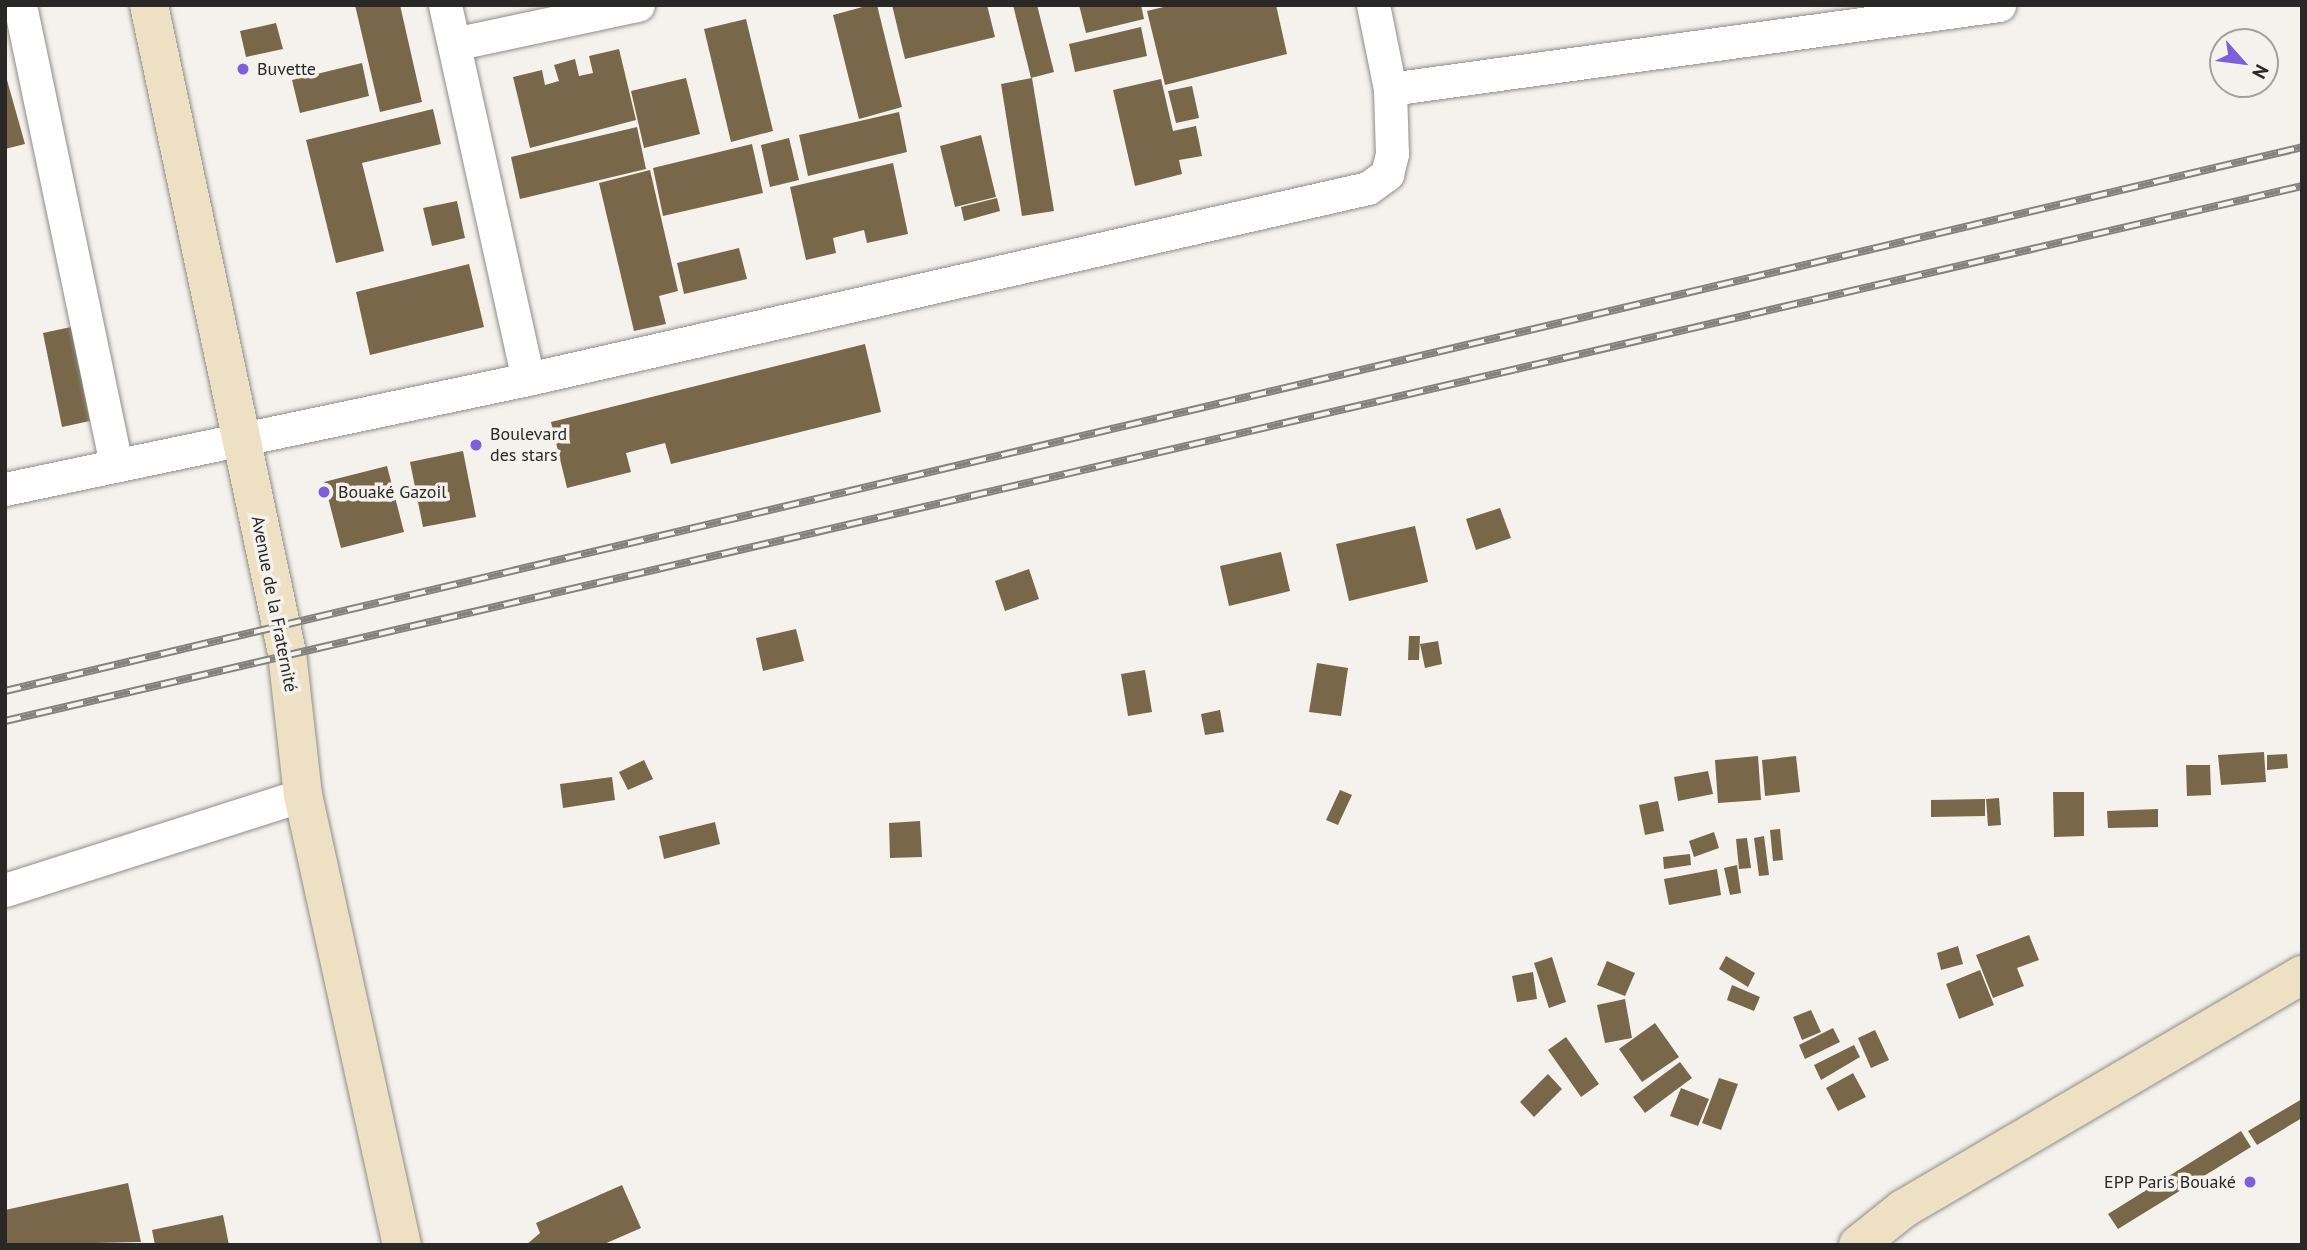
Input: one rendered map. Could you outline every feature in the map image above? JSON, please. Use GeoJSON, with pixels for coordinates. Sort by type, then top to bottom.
{"type":"FeatureCollection","features":[{"type":"Feature","properties":{"kind":"main road","name":"Avenue de la Fraternité"},"geometry":{"type":"LineString","coordinates":[[149,5],[287,653],[303,795],[402,1245]]}},
{"type":"Feature","properties":{"kind":"main road"},"geometry":{"type":"LineString","coordinates":[[1858,1245],[1903,1209],[2302,975]]}},
{"type":"Feature","properties":{"kind":"street"},"geometry":{"type":"LineString","coordinates":[[20,5],[116,464]]}},
{"type":"Feature","properties":{"kind":"street"},"geometry":{"type":"LineString","coordinates":[[445,5],[528,379]]}},
{"type":"Feature","properties":{"kind":"street"},"geometry":{"type":"LineString","coordinates":[[454,44],[638,5]]}},
{"type":"Feature","properties":{"kind":"street"},"geometry":{"type":"LineString","coordinates":[[5,489],[241,436],[528,379],[1368,188],[1387,174],[1392,154],[1390,89],[1373,5]]}},
{"type":"Feature","properties":{"kind":"street"},"geometry":{"type":"LineString","coordinates":[[1390,89],[1999,5]]}},
{"type":"Feature","properties":{"kind":"street"},"geometry":{"type":"LineString","coordinates":[[5,890],[303,795]]}},
{"type":"Feature","properties":{"kind":"building"},"geometry":{"type":"Polygon","coordinates":[[[355,5],[400,5],[422,102],[380,112],[355,5]]]}},
{"type":"Feature","properties":{"kind":"building"},"geometry":{"type":"Polygon","coordinates":[[[877,5],[902,107],[859,119],[833,15],[877,5]]]}},
{"type":"Feature","properties":{"kind":"building"},"geometry":{"type":"Polygon","coordinates":[[[892,5],[987,5],[995,37],[905,59],[892,5]]]}},
{"type":"Feature","properties":{"kind":"building"},"geometry":{"type":"Polygon","coordinates":[[[1013,5],[1037,5],[1054,72],[1031,78],[1013,5]]]}},
{"type":"Feature","properties":{"kind":"building"},"geometry":{"type":"Polygon","coordinates":[[[1079,5],[1141,5],[1144,19],[1086,33],[1079,5]]]}},
{"type":"Feature","properties":{"kind":"building"},"geometry":{"type":"Polygon","coordinates":[[[1172,5],[1276,5],[1287,54],[1165,85],[1147,11],[1172,5]]]}},
{"type":"Feature","properties":{"kind":"building"},"geometry":{"type":"Polygon","coordinates":[[[746,19],[773,131],[731,142],[704,29],[746,19]]]}},
{"type":"Feature","properties":{"kind":"building"},"geometry":{"type":"Polygon","coordinates":[[[276,23],[283,49],[246,57],[240,31],[276,23]]]}},
{"type":"Feature","properties":{"kind":"building"},"geometry":{"type":"Polygon","coordinates":[[[1141,27],[1147,56],[1075,72],[1069,44],[1141,27]]]}},
{"type":"Feature","properties":{"kind":"building"},"geometry":{"type":"Polygon","coordinates":[[[619,49],[636,120],[530,148],[513,77],[542,70],[545,85],[559,81],[554,65],[575,59],[579,76],[593,73],[589,56],[619,49]]]}},
{"type":"Feature","properties":{"kind":"building"},"geometry":{"type":"Polygon","coordinates":[[[362,63],[369,96],[300,113],[292,80],[362,63]]]}},
{"type":"Feature","properties":{"kind":"building"},"geometry":{"type":"Polygon","coordinates":[[[5,73],[25,144],[5,149],[5,73]]]}},
{"type":"Feature","properties":{"kind":"building"},"geometry":{"type":"Polygon","coordinates":[[[686,78],[700,134],[644,148],[631,91],[686,78]]]}},
{"type":"Feature","properties":{"kind":"building"},"geometry":{"type":"Polygon","coordinates":[[[1032,78],[1054,211],[1022,216],[1001,84],[1032,78]]]}},
{"type":"Feature","properties":{"kind":"building"},"geometry":{"type":"Polygon","coordinates":[[[1161,79],[1173,131],[1196,126],[1202,156],[1179,160],[1182,174],[1135,186],[1113,90],[1161,79]]]}},
{"type":"Feature","properties":{"kind":"building"},"geometry":{"type":"Polygon","coordinates":[[[1192,86],[1199,118],[1176,123],[1168,91],[1192,86]]]}},
{"type":"Feature","properties":{"kind":"building"},"geometry":{"type":"Polygon","coordinates":[[[433,109],[441,144],[362,163],[384,251],[336,263],[306,140],[433,109]]]}},
{"type":"Feature","properties":{"kind":"building"},"geometry":{"type":"Polygon","coordinates":[[[899,112],[907,152],[808,176],[799,135],[899,112]]]}},
{"type":"Feature","properties":{"kind":"building"},"geometry":{"type":"Polygon","coordinates":[[[637,127],[646,169],[520,199],[511,157],[637,127]]]}},
{"type":"Feature","properties":{"kind":"building"},"geometry":{"type":"Polygon","coordinates":[[[981,135],[996,197],[955,207],[940,146],[981,135]]]}},
{"type":"Feature","properties":{"kind":"building"},"geometry":{"type":"Polygon","coordinates":[[[789,138],[799,180],[770,187],[761,145],[789,138]]]}},
{"type":"Feature","properties":{"kind":"building"},"geometry":{"type":"Polygon","coordinates":[[[752,144],[763,193],[663,216],[653,168],[752,144]]]}},
{"type":"Feature","properties":{"kind":"building"},"geometry":{"type":"Polygon","coordinates":[[[893,163],[908,234],[867,243],[864,230],[833,238],[836,253],[806,260],[790,187],[893,163]]]}},
{"type":"Feature","properties":{"kind":"building"},"geometry":{"type":"Polygon","coordinates":[[[650,170],[678,291],[659,296],[666,324],[634,331],[599,183],[650,170]]]}},
{"type":"Feature","properties":{"kind":"building"},"geometry":{"type":"Polygon","coordinates":[[[997,198],[1000,211],[964,221],[961,207],[997,198]]]}},
{"type":"Feature","properties":{"kind":"building"},"geometry":{"type":"Polygon","coordinates":[[[457,201],[465,238],[432,246],[423,208],[457,201]]]}},
{"type":"Feature","properties":{"kind":"building"},"geometry":{"type":"Polygon","coordinates":[[[739,248],[747,279],[684,294],[677,263],[739,248]]]}},
{"type":"Feature","properties":{"kind":"building"},"geometry":{"type":"Polygon","coordinates":[[[469,264],[484,327],[370,355],[356,292],[469,264]]]}},
{"type":"Feature","properties":{"kind":"building"},"geometry":{"type":"Polygon","coordinates":[[[71,327],[90,421],[62,427],[43,333],[71,327]]]}},
{"type":"Feature","properties":{"kind":"building"},"geometry":{"type":"Polygon","coordinates":[[[865,344],[881,412],[671,464],[665,443],[626,453],[631,472],[567,488],[551,422],[865,344]]]}},
{"type":"Feature","properties":{"kind":"building"},"geometry":{"type":"Polygon","coordinates":[[[463,451],[476,517],[423,527],[410,462],[463,451]]]}},
{"type":"Feature","properties":{"kind":"building"},"geometry":{"type":"Polygon","coordinates":[[[387,466],[404,532],[341,548],[324,482],[387,466]]]}},
{"type":"Feature","properties":{"kind":"building"},"geometry":{"type":"Polygon","coordinates":[[[1500,508],[1511,538],[1476,550],[1466,519],[1500,508]]]}},
{"type":"Feature","properties":{"kind":"building"},"geometry":{"type":"Polygon","coordinates":[[[1415,526],[1428,582],[1349,601],[1336,544],[1415,526]]]}},
{"type":"Feature","properties":{"kind":"building"},"geometry":{"type":"Polygon","coordinates":[[[1281,552],[1290,591],[1229,606],[1220,566],[1281,552]]]}},
{"type":"Feature","properties":{"kind":"building"},"geometry":{"type":"Polygon","coordinates":[[[1029,569],[1039,599],[1005,611],[995,581],[1029,569]]]}},
{"type":"Feature","properties":{"kind":"building"},"geometry":{"type":"Polygon","coordinates":[[[796,629],[804,661],[763,671],[756,638],[796,629]]]}},
{"type":"Feature","properties":{"kind":"building"},"geometry":{"type":"Polygon","coordinates":[[[1409,636],[1420,636],[1419,660],[1408,660],[1409,636]]]}},
{"type":"Feature","properties":{"kind":"building"},"geometry":{"type":"Polygon","coordinates":[[[1438,641],[1442,664],[1425,668],[1420,644],[1438,641]]]}},
{"type":"Feature","properties":{"kind":"building"},"geometry":{"type":"Polygon","coordinates":[[[1317,663],[1348,668],[1341,716],[1309,712],[1317,663]]]}},
{"type":"Feature","properties":{"kind":"building"},"geometry":{"type":"Polygon","coordinates":[[[1145,670],[1152,712],[1128,716],[1121,674],[1145,670]]]}},
{"type":"Feature","properties":{"kind":"building"},"geometry":{"type":"Polygon","coordinates":[[[1220,710],[1224,732],[1205,735],[1201,714],[1220,710]]]}},
{"type":"Feature","properties":{"kind":"building"},"geometry":{"type":"Polygon","coordinates":[[[2264,752],[2266,782],[2221,785],[2218,755],[2264,752]]]}},
{"type":"Feature","properties":{"kind":"building"},"geometry":{"type":"Polygon","coordinates":[[[2287,754],[2288,768],[2267,770],[2267,755],[2287,754]]]}},
{"type":"Feature","properties":{"kind":"building"},"geometry":{"type":"Polygon","coordinates":[[[1758,756],[1761,800],[1718,803],[1715,760],[1758,756]]]}},
{"type":"Feature","properties":{"kind":"building"},"geometry":{"type":"Polygon","coordinates":[[[1796,756],[1800,792],[1765,796],[1762,760],[1796,756]]]}},
{"type":"Feature","properties":{"kind":"building"},"geometry":{"type":"Polygon","coordinates":[[[644,760],[653,779],[628,790],[619,772],[644,760]]]}},
{"type":"Feature","properties":{"kind":"building"},"geometry":{"type":"Polygon","coordinates":[[[2186,765],[2210,765],[2211,795],[2187,796],[2186,765]]]}},
{"type":"Feature","properties":{"kind":"building"},"geometry":{"type":"Polygon","coordinates":[[[1708,771],[1713,794],[1678,801],[1674,777],[1708,771]]]}},
{"type":"Feature","properties":{"kind":"building"},"geometry":{"type":"Polygon","coordinates":[[[612,777],[615,800],[563,808],[560,784],[612,777]]]}},
{"type":"Feature","properties":{"kind":"building"},"geometry":{"type":"Polygon","coordinates":[[[1340,790],[1352,795],[1338,825],[1326,820],[1340,790]]]}},
{"type":"Feature","properties":{"kind":"building"},"geometry":{"type":"Polygon","coordinates":[[[2053,792],[2084,792],[2084,836],[2054,837],[2053,792]]]}},
{"type":"Feature","properties":{"kind":"building"},"geometry":{"type":"Polygon","coordinates":[[[1999,798],[2001,825],[1988,826],[1986,799],[1999,798]]]}},
{"type":"Feature","properties":{"kind":"building"},"geometry":{"type":"Polygon","coordinates":[[[1985,799],[1985,816],[1931,817],[1931,800],[1985,799]]]}},
{"type":"Feature","properties":{"kind":"building"},"geometry":{"type":"Polygon","coordinates":[[[1658,801],[1664,831],[1645,835],[1639,805],[1658,801]]]}},
{"type":"Feature","properties":{"kind":"building"},"geometry":{"type":"Polygon","coordinates":[[[2158,809],[2158,827],[2108,828],[2107,811],[2158,809]]]}},
{"type":"Feature","properties":{"kind":"building"},"geometry":{"type":"Polygon","coordinates":[[[920,821],[922,857],[890,858],[889,823],[920,821]]]}},
{"type":"Feature","properties":{"kind":"building"},"geometry":{"type":"Polygon","coordinates":[[[715,822],[720,844],[664,859],[659,836],[715,822]]]}},
{"type":"Feature","properties":{"kind":"building"},"geometry":{"type":"Polygon","coordinates":[[[1780,829],[1783,860],[1773,861],[1770,830],[1780,829]]]}},
{"type":"Feature","properties":{"kind":"building"},"geometry":{"type":"Polygon","coordinates":[[[1714,832],[1719,848],[1694,857],[1689,841],[1714,832]]]}},
{"type":"Feature","properties":{"kind":"building"},"geometry":{"type":"Polygon","coordinates":[[[1764,836],[1769,875],[1759,876],[1754,838],[1764,836]]]}},
{"type":"Feature","properties":{"kind":"building"},"geometry":{"type":"Polygon","coordinates":[[[1747,838],[1751,868],[1739,869],[1736,839],[1747,838]]]}},
{"type":"Feature","properties":{"kind":"building"},"geometry":{"type":"Polygon","coordinates":[[[1690,854],[1691,865],[1664,869],[1663,857],[1690,854]]]}},
{"type":"Feature","properties":{"kind":"building"},"geometry":{"type":"Polygon","coordinates":[[[1737,865],[1741,893],[1730,895],[1724,868],[1737,865]]]}},
{"type":"Feature","properties":{"kind":"building"},"geometry":{"type":"Polygon","coordinates":[[[1717,869],[1721,895],[1669,905],[1664,879],[1717,869]]]}},
{"type":"Feature","properties":{"kind":"building"},"geometry":{"type":"Polygon","coordinates":[[[2029,935],[2039,960],[2017,968],[2024,986],[1993,998],[1976,955],[2029,935]]]}},
{"type":"Feature","properties":{"kind":"building"},"geometry":{"type":"Polygon","coordinates":[[[1958,946],[1963,964],[1941,970],[1937,953],[1958,946]]]}},
{"type":"Feature","properties":{"kind":"building"},"geometry":{"type":"Polygon","coordinates":[[[1726,956],[1755,973],[1748,987],[1719,969],[1726,956]]]}},
{"type":"Feature","properties":{"kind":"building"},"geometry":{"type":"Polygon","coordinates":[[[1552,957],[1566,1002],[1549,1008],[1534,963],[1552,957]]]}},
{"type":"Feature","properties":{"kind":"building"},"geometry":{"type":"Polygon","coordinates":[[[1607,961],[1635,973],[1625,996],[1597,985],[1607,961]]]}},
{"type":"Feature","properties":{"kind":"building"},"geometry":{"type":"Polygon","coordinates":[[[1980,970],[1994,1005],[1959,1019],[1946,984],[1980,970]]]}},
{"type":"Feature","properties":{"kind":"building"},"geometry":{"type":"Polygon","coordinates":[[[1533,972],[1537,999],[1517,1002],[1512,976],[1533,972]]]}},
{"type":"Feature","properties":{"kind":"building"},"geometry":{"type":"Polygon","coordinates":[[[1732,985],[1760,997],[1754,1011],[1727,1000],[1732,985]]]}},
{"type":"Feature","properties":{"kind":"building"},"geometry":{"type":"Polygon","coordinates":[[[1625,999],[1632,1038],[1605,1043],[1597,1005],[1625,999]]]}},
{"type":"Feature","properties":{"kind":"building"},"geometry":{"type":"Polygon","coordinates":[[[1811,1010],[1821,1032],[1802,1040],[1793,1017],[1811,1010]]]}},
{"type":"Feature","properties":{"kind":"building"},"geometry":{"type":"Polygon","coordinates":[[[1655,1023],[1679,1057],[1642,1082],[1619,1049],[1655,1023]]]}},
{"type":"Feature","properties":{"kind":"building"},"geometry":{"type":"Polygon","coordinates":[[[1833,1028],[1840,1042],[1805,1059],[1799,1045],[1833,1028]]]}},
{"type":"Feature","properties":{"kind":"building"},"geometry":{"type":"Polygon","coordinates":[[[1875,1030],[1889,1060],[1871,1068],[1858,1038],[1875,1030]]]}},
{"type":"Feature","properties":{"kind":"building"},"geometry":{"type":"Polygon","coordinates":[[[1566,1037],[1599,1084],[1581,1097],[1548,1050],[1566,1037]]]}},
{"type":"Feature","properties":{"kind":"building"},"geometry":{"type":"Polygon","coordinates":[[[1854,1045],[1860,1057],[1821,1080],[1814,1065],[1854,1045]]]}},
{"type":"Feature","properties":{"kind":"building"},"geometry":{"type":"Polygon","coordinates":[[[1680,1062],[1692,1078],[1645,1113],[1633,1097],[1680,1062]]]}},
{"type":"Feature","properties":{"kind":"building"},"geometry":{"type":"Polygon","coordinates":[[[1853,1073],[1866,1097],[1838,1111],[1826,1088],[1853,1073]]]}},
{"type":"Feature","properties":{"kind":"building"},"geometry":{"type":"Polygon","coordinates":[[[1548,1074],[1562,1089],[1534,1117],[1520,1102],[1548,1074]]]}},
{"type":"Feature","properties":{"kind":"building"},"geometry":{"type":"Polygon","coordinates":[[[1719,1078],[1738,1084],[1721,1130],[1702,1123],[1719,1078]]]}},
{"type":"Feature","properties":{"kind":"building"},"geometry":{"type":"Polygon","coordinates":[[[1681,1088],[1709,1099],[1698,1126],[1670,1116],[1681,1088]]]}},
{"type":"Feature","properties":{"kind":"building"},"geometry":{"type":"Polygon","coordinates":[[[2302,1099],[2302,1118],[2257,1145],[2248,1131],[2302,1099]]]}},
{"type":"Feature","properties":{"kind":"building"},"geometry":{"type":"Polygon","coordinates":[[[2241,1131],[2251,1147],[2118,1229],[2108,1214],[2241,1131]]]}},
{"type":"Feature","properties":{"kind":"building"},"geometry":{"type":"Polygon","coordinates":[[[128,1183],[141,1242],[5,1245],[5,1210],[128,1183]]]}},
{"type":"Feature","properties":{"kind":"building"},"geometry":{"type":"Polygon","coordinates":[[[622,1185],[641,1228],[602,1245],[526,1245],[540,1233],[536,1223],[622,1185]]]}},
{"type":"Feature","properties":{"kind":"building"},"geometry":{"type":"Polygon","coordinates":[[[223,1215],[229,1245],[155,1245],[152,1230],[223,1215]]]}},
{"type":"Feature","properties":{"kind":"railway"},"geometry":{"type":"LineString","coordinates":[[5,691],[2302,147]]}},
{"type":"Feature","properties":{"kind":"railway"},"geometry":{"type":"LineString","coordinates":[[5,721],[2302,186]]}},
{"type":"Feature","properties":{"kind":"place","name":"Buvette"},"geometry":{"type":"Point","coordinates":[243,69]}},
{"type":"Feature","properties":{"kind":"place","name":"Boulevard des stars"},"geometry":{"type":"Point","coordinates":[476,445]}},
{"type":"Feature","properties":{"kind":"place","name":"Bouaké Gazoil"},"geometry":{"type":"Point","coordinates":[324,492]}},
{"type":"Feature","properties":{"kind":"place","name":"EPP Paris Bouaké"},"geometry":{"type":"Point","coordinates":[2250,1182]}}]}
